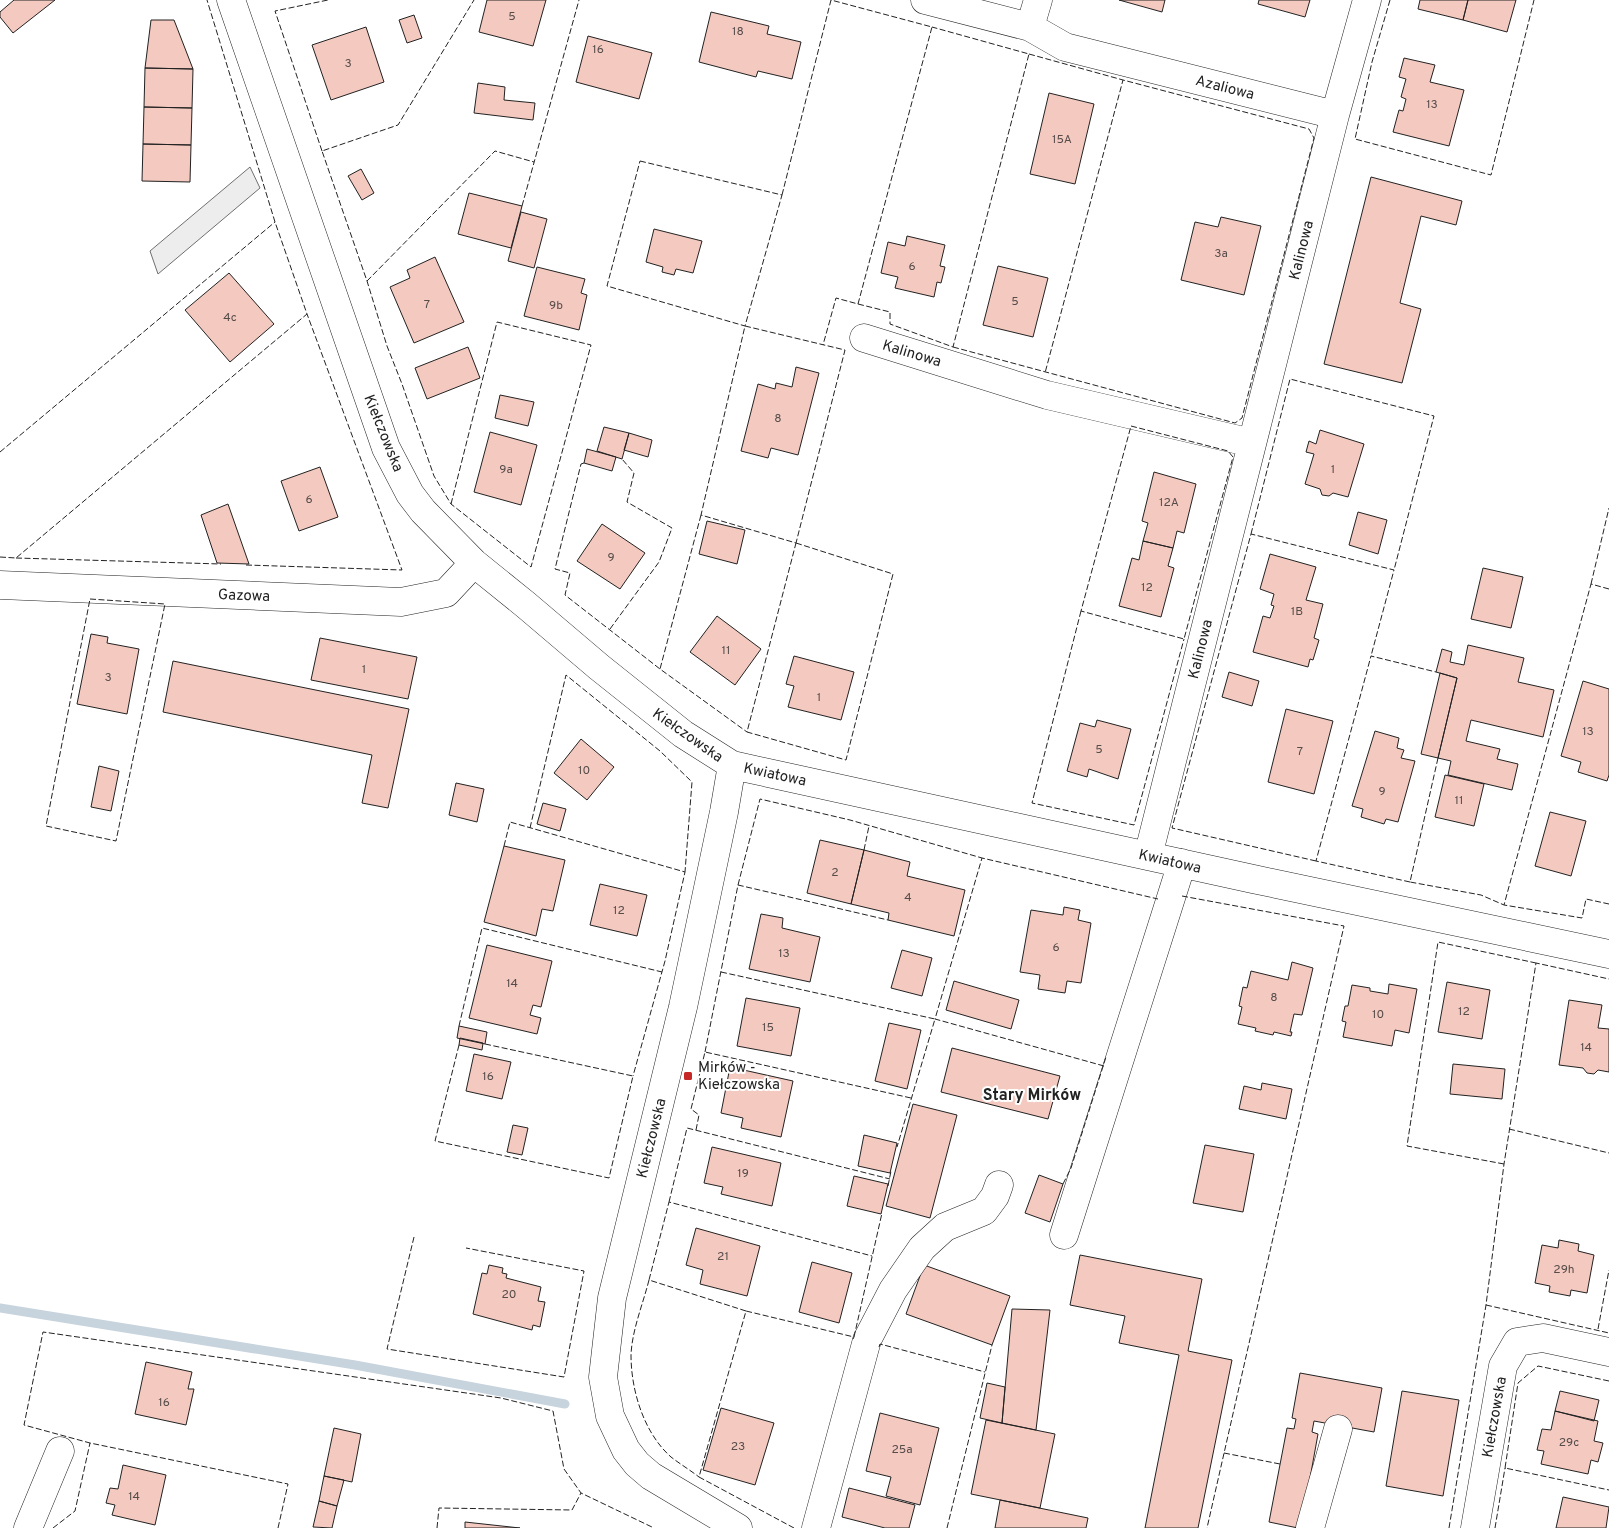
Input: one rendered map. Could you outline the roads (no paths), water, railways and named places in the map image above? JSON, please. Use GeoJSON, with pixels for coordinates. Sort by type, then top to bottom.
{"type":"FeatureCollection","features":[{"type":"Feature","properties":{"kind":"street","name":"Kiełczowska"},"geometry":{"type":"LineString","coordinates":[[231,0],[386,448],[410,494],[422,511],[474,563],[526,605],[598,668],[684,734],[732,765],[683,1007],[612,1298],[603,1377],[610,1416],[626,1450],[637,1464],[651,1476],[738,1528]]}},
{"type":"Feature","properties":{"kind":"street","name":"Azaliowa"},"geometry":{"type":"LineString","coordinates":[[925,0],[1030,27],[1065,47],[1335,115]]}},
{"type":"Feature","properties":{"kind":"street"},"geometry":{"type":"LineString","coordinates":[[1030,27],[1038,0]]}},
{"type":"Feature","properties":{"kind":"street"},"geometry":{"type":"LineString","coordinates":[[1335,115],[1367,0]]}},
{"type":"Feature","properties":{"kind":"street","name":"Kalinowa"},"geometry":{"type":"LineString","coordinates":[[1148,856],[1335,115]]}},
{"type":"Feature","properties":{"kind":"street","name":"Kalinowa"},"geometry":{"type":"LineString","coordinates":[[864,338],[1047,395],[1252,443]]}},
{"type":"Feature","properties":{"kind":"street","name":"Gazowa"},"geometry":{"type":"LineString","coordinates":[[0,585],[401,602],[446,593],[474,563]]}},
{"type":"Feature","properties":{"kind":"street","name":"Kwiatowa"},"geometry":{"type":"LineString","coordinates":[[732,765],[1609,954]]}},
{"type":"Feature","properties":{"kind":"street"},"geometry":{"type":"LineString","coordinates":[[1064,1235],[1182,863]]}},
{"type":"Feature","properties":{"kind":"street"},"geometry":{"type":"LineString","coordinates":[[816,1528],[867,1340],[893,1290],[922,1248],[944,1227],[984,1211],[995,1196],[999,1185]]}},
{"type":"Feature","properties":{"kind":"street","name":"Kiełczowska"},"geometry":{"type":"LineString","coordinates":[[1475,1528],[1503,1366],[1517,1342],[1543,1338],[1609,1352]]}},
{"type":"Feature","properties":{"kind":"street"},"geometry":{"type":"LineString","coordinates":[[1310,1528],[1338,1429]]}},
{"type":"Feature","properties":{"kind":"street"},"geometry":{"type":"LineString","coordinates":[[28,1528],[60,1451]]}},
{"type":"Feature","properties":{"kind":"waterway"},"geometry":{"type":"LineString","coordinates":[[0,1308],[355,1365],[565,1404]]}},
{"type":"Feature","properties":{"kind":"place","name":"Mirków - Kiełczowska"},"geometry":{"type":"Point","coordinates":[688,1076]}},
{"type":"Feature","properties":{"kind":"district","name":"Stary Mirków"},"geometry":{"type":"Point","coordinates":[1032,1094]}}]}
